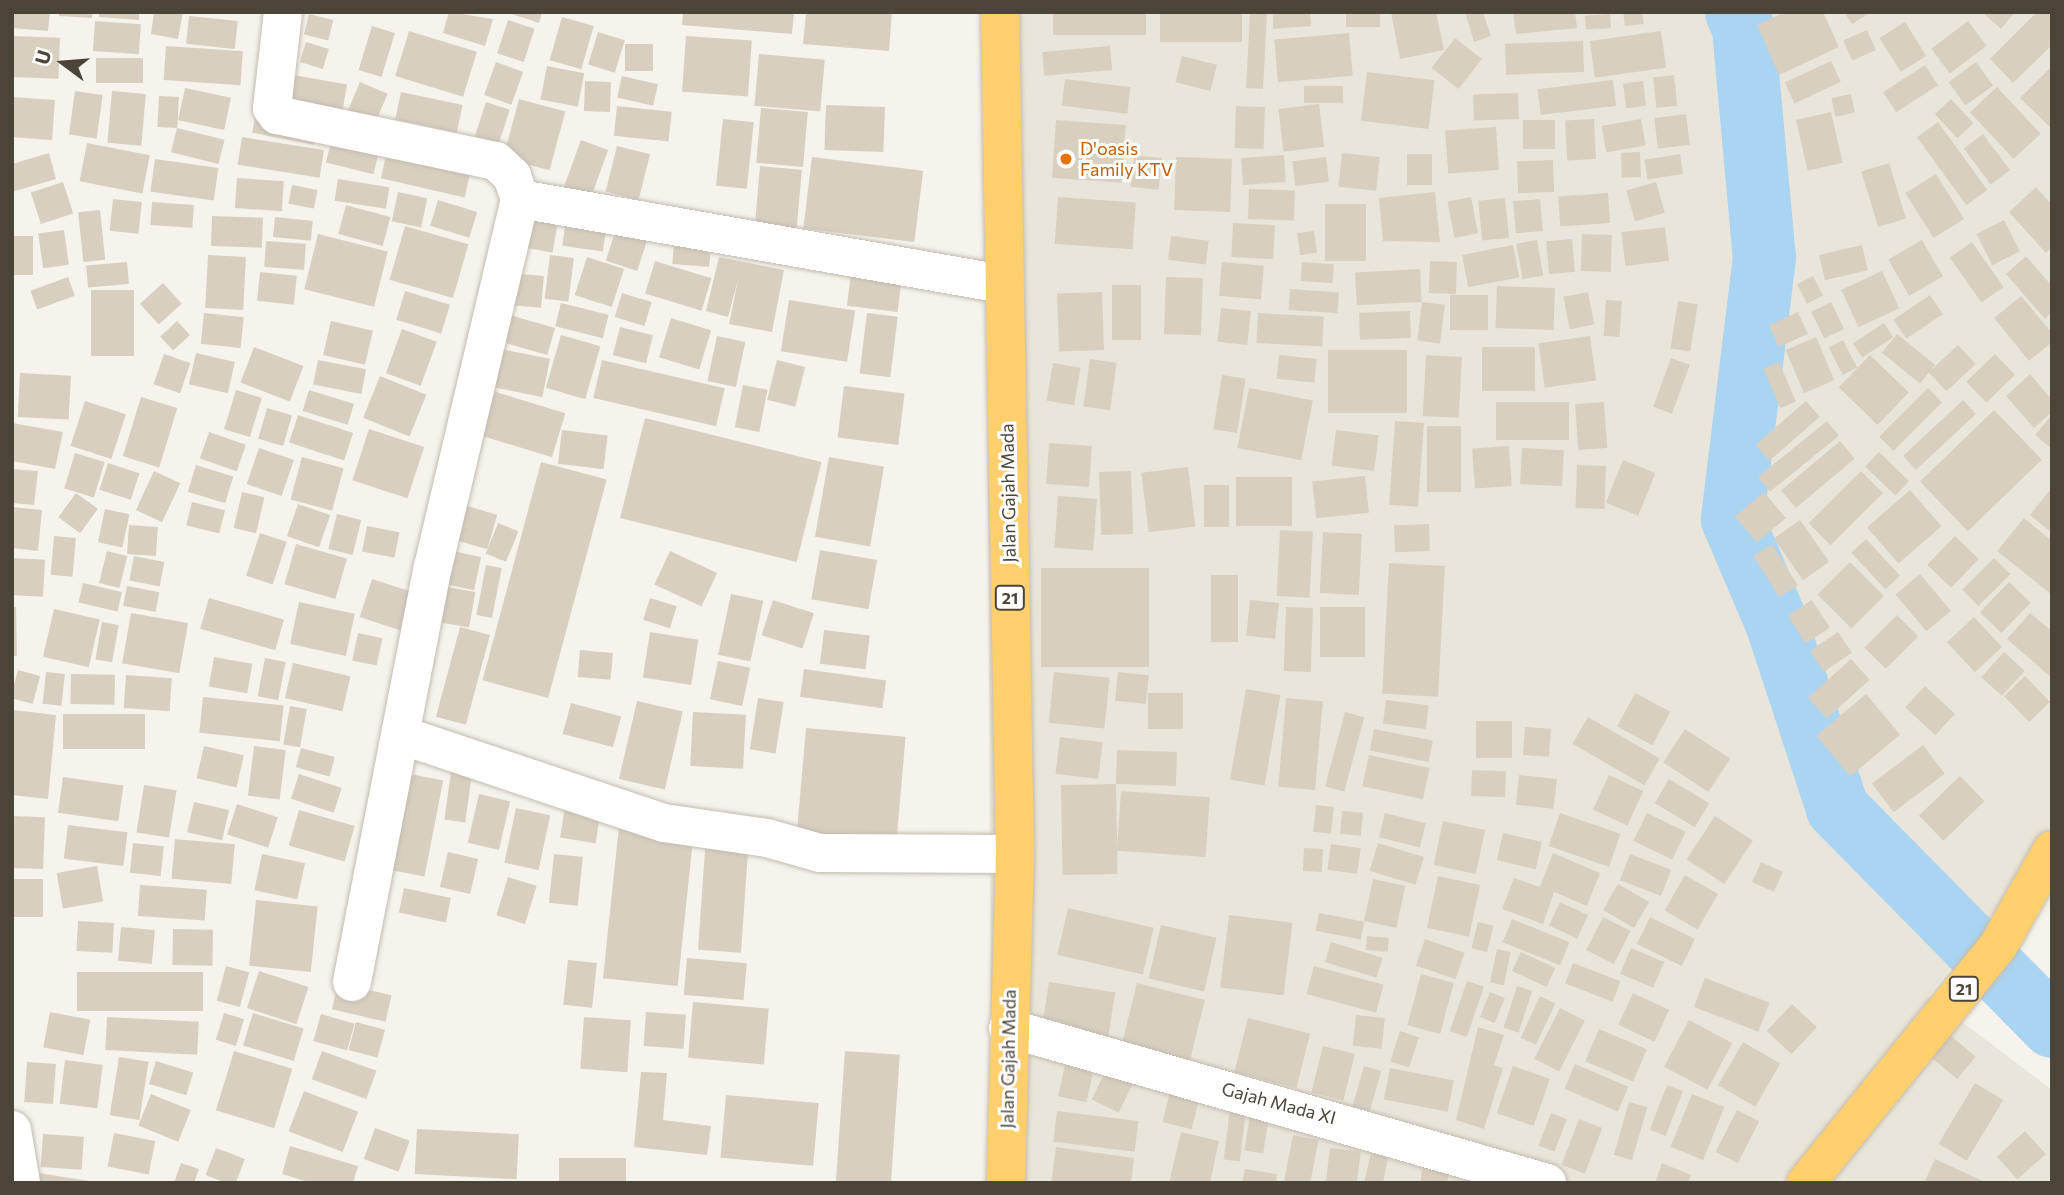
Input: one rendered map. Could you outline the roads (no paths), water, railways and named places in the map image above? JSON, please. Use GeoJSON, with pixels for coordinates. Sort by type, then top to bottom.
{"type":"FeatureCollection","features":[{"type":"Feature","properties":{"kind":"highway","name":"Jalan Gajah Mada"},"geometry":{"type":"LineString","coordinates":[[1000,12],[1015,854],[1008,1028],[1006,1183]]}},
{"type":"Feature","properties":{"kind":"highway","name":"21"},"geometry":{"type":"LineString","coordinates":[[1806,1183],[1998,946],[2046,861]]}},
{"type":"Feature","properties":{"kind":"street"},"geometry":{"type":"LineString","coordinates":[[283,12],[272,108],[277,115],[496,161],[512,176],[520,199],[401,735],[352,982]]}},
{"type":"Feature","properties":{"kind":"street"},"geometry":{"type":"LineString","coordinates":[[520,199],[1003,284]]}},
{"type":"Feature","properties":{"kind":"street"},"geometry":{"type":"LineString","coordinates":[[401,735],[664,823],[766,838],[820,853],[1015,854]]}},
{"type":"Feature","properties":{"kind":"street","name":"Gajah Mada XI"},"geometry":{"type":"LineString","coordinates":[[1008,1028],[1547,1183]]}},
{"type":"Feature","properties":{"kind":"street"},"geometry":{"type":"LineString","coordinates":[[12,1130],[21,1183]]}},
{"type":"Feature","properties":{"kind":"waterway"},"geometry":{"type":"LineString","coordinates":[[1736,12],[1743,28],[1764,257],[1732,519],[1776,622],[1837,808],[2052,1026]]}},
{"type":"Feature","properties":{"kind":"place","name":"D'oasis Family KTV"},"geometry":{"type":"Point","coordinates":[1066,159]}}]}
